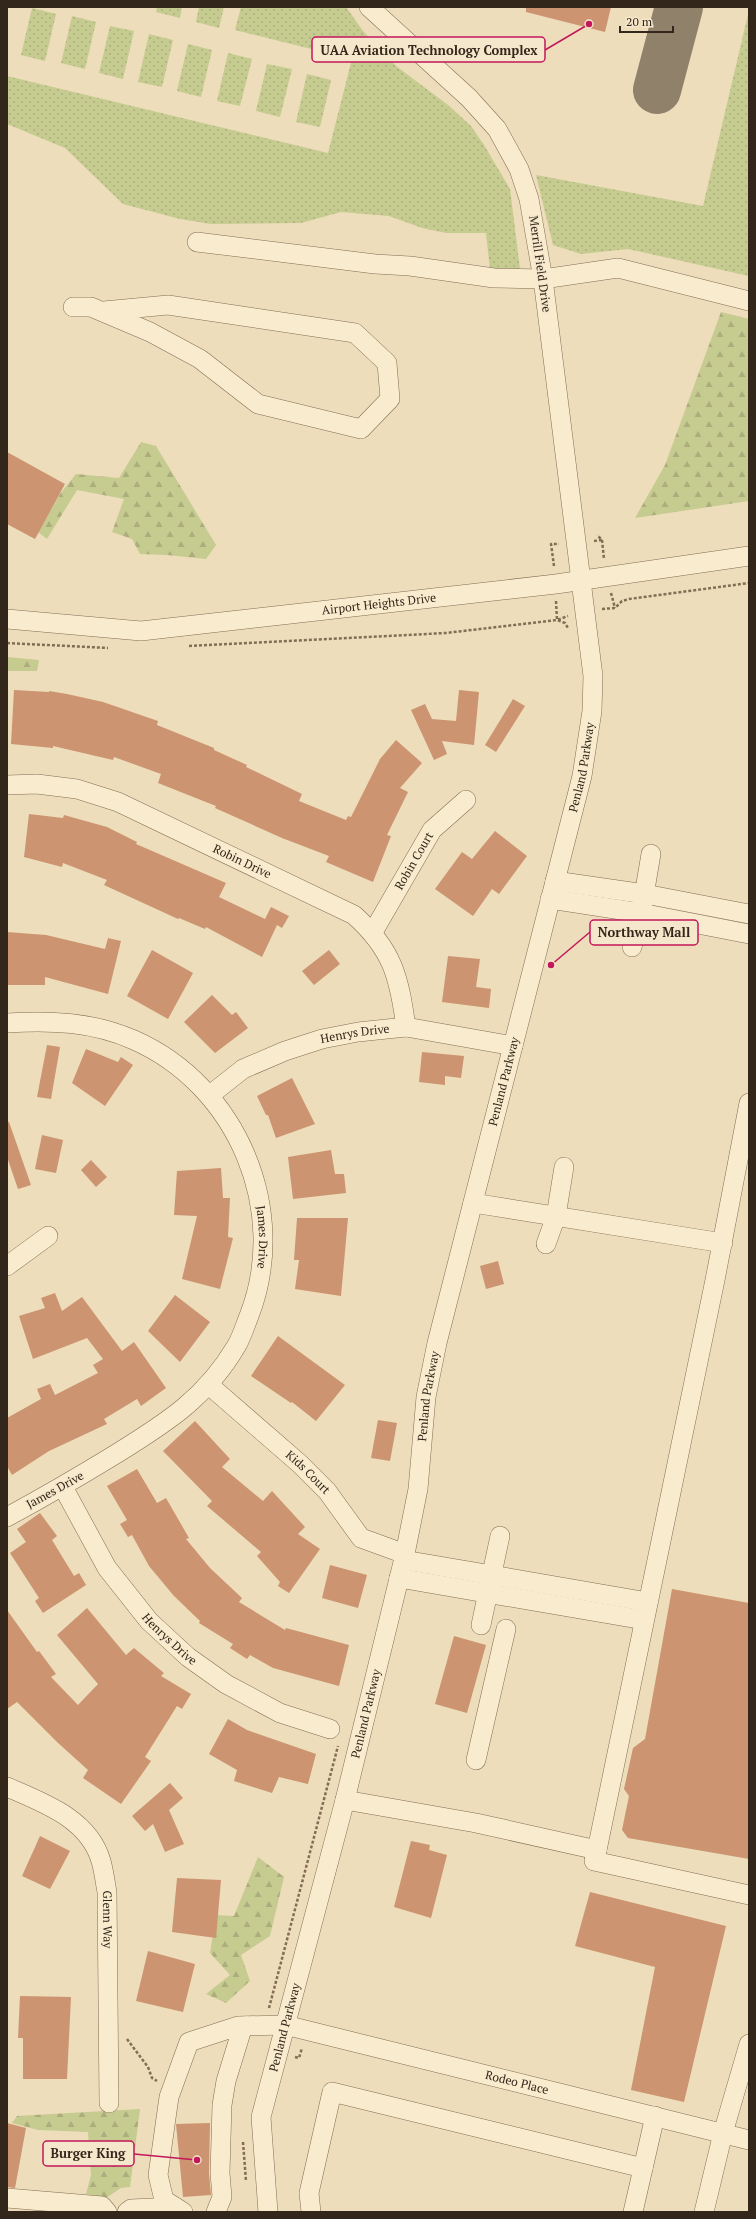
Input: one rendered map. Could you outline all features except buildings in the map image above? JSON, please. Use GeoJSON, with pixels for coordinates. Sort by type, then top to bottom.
{"type":"FeatureCollection","features":[{"type":"Feature","properties":{"kind":"street","name":"Merrill Field Drive"},"geometry":{"type":"LineString","coordinates":[[369,7],[469,98],[497,129],[519,169],[529,199],[543,279],[580,581]]}},
{"type":"Feature","properties":{"kind":"street"},"geometry":{"type":"LineString","coordinates":[[197,242],[375,264],[410,266],[494,278],[543,279],[618,268],[749,301]]}},
{"type":"Feature","properties":{"kind":"street"},"geometry":{"type":"LineString","coordinates":[[73,307],[91,307],[104,311],[200,359],[258,404],[361,429],[390,399],[387,363],[355,333],[168,306],[104,311]]}},
{"type":"Feature","properties":{"kind":"street","name":"Airport Heights Drive"},"geometry":{"type":"LineString","coordinates":[[7,619],[141,631],[580,581],[749,556]]}},
{"type":"Feature","properties":{"kind":"street","name":"Penland Parkway"},"geometry":{"type":"LineString","coordinates":[[268,2212],[261,2117],[345,1800],[403,1564],[418,1489],[426,1397],[437,1343],[582,776],[592,711],[593,676],[580,581]]}},
{"type":"Feature","properties":{"kind":"street","name":"Robin Drive"},"geometry":{"type":"LineString","coordinates":[[7,785],[37,784],[78,789],[118,802],[354,915],[373,932],[387,955],[400,986],[406,1027]]}},
{"type":"Feature","properties":{"kind":"street","name":"Robin Court"},"geometry":{"type":"LineString","coordinates":[[373,932],[432,830],[466,800]]}},
{"type":"Feature","properties":{"kind":"street"},"geometry":{"type":"LineString","coordinates":[[632,947],[645,894],[651,854]]}},
{"type":"Feature","properties":{"kind":"street"},"geometry":{"type":"LineString","coordinates":[[553,890],[645,894],[749,914]]}},
{"type":"Feature","properties":{"kind":"street"},"geometry":{"type":"LineString","coordinates":[[553,890],[641,913],[749,934]]}},
{"type":"Feature","properties":{"kind":"street","name":"James Drive"},"geometry":{"type":"LineString","coordinates":[[7,1024],[37,1021],[69,1022],[102,1029],[134,1040],[164,1056],[210,1095],[247,1156],[260,1197],[264,1240],[258,1292],[238,1344],[209,1385],[171,1420],[63,1487],[7,1516]]}},
{"type":"Feature","properties":{"kind":"street","name":"Henrys Drive"},"geometry":{"type":"LineString","coordinates":[[210,1095],[244,1069],[285,1051],[322,1039],[358,1032],[406,1027],[513,1046]]}},
{"type":"Feature","properties":{"kind":"street"},"geometry":{"type":"LineString","coordinates":[[749,1103],[722,1242],[594,1861],[749,1895]]}},
{"type":"Feature","properties":{"kind":"street"},"geometry":{"type":"LineString","coordinates":[[546,1244],[556,1216],[564,1167]]}},
{"type":"Feature","properties":{"kind":"street"},"geometry":{"type":"LineString","coordinates":[[473,1202],[722,1242]]}},
{"type":"Feature","properties":{"kind":"street"},"geometry":{"type":"LineString","coordinates":[[7,1266],[48,1236]]}},
{"type":"Feature","properties":{"kind":"street","name":"Kids Court"},"geometry":{"type":"LineString","coordinates":[[209,1385],[300,1464],[327,1491],[361,1538],[403,1564],[490,1584],[646,1611]]}},
{"type":"Feature","properties":{"kind":"street","name":"Henrys Drive"},"geometry":{"type":"LineString","coordinates":[[63,1487],[106,1568],[149,1620],[188,1657],[226,1684],[280,1713],[334,1736]]}},
{"type":"Feature","properties":{"kind":"street"},"geometry":{"type":"LineString","coordinates":[[482,1625],[500,1536]]}},
{"type":"Feature","properties":{"kind":"street"},"geometry":{"type":"LineString","coordinates":[[476,1760],[506,1630]]}},
{"type":"Feature","properties":{"kind":"street","name":"Glenn Way"},"geometry":{"type":"LineString","coordinates":[[7,1787],[57,1810],[76,1822],[92,1839],[101,1860],[107,1892],[110,2103]]}},
{"type":"Feature","properties":{"kind":"street"},"geometry":{"type":"LineString","coordinates":[[345,1800],[468,1822],[597,1850]]}},
{"type":"Feature","properties":{"kind":"street","name":"Rodeo Place"},"geometry":{"type":"LineString","coordinates":[[173,2088],[189,2042],[238,2026],[285,2026],[749,2140]]}},
{"type":"Feature","properties":{"kind":"street"},"geometry":{"type":"LineString","coordinates":[[216,2212],[222,2197],[220,2173],[222,2105],[226,2081],[242,2029],[246,2026]]}},
{"type":"Feature","properties":{"kind":"street"},"geometry":{"type":"LineString","coordinates":[[704,2212],[723,2133],[749,2044]]}},
{"type":"Feature","properties":{"kind":"street"},"geometry":{"type":"LineString","coordinates":[[173,2088],[169,2097],[158,2175],[164,2200],[179,2210]]}},
{"type":"Feature","properties":{"kind":"street"},"geometry":{"type":"LineString","coordinates":[[311,2212],[309,2193],[332,2092],[643,2168]]}},
{"type":"Feature","properties":{"kind":"street"},"geometry":{"type":"LineString","coordinates":[[633,2212],[655,2116]]}},
{"type":"Feature","properties":{"kind":"street"},"geometry":{"type":"LineString","coordinates":[[7,2198],[102,2206],[107,2212]]}},
{"type":"Feature","properties":{"kind":"street"},"geometry":{"type":"LineString","coordinates":[[127,2212],[131,2209],[179,2210]]}},
{"type":"Feature","properties":{"kind":"path"},"geometry":{"type":"LineString","coordinates":[[615,608],[622,601],[629,599],[749,583]]}},
{"type":"Feature","properties":{"kind":"path"},"geometry":{"type":"LineString","coordinates":[[188,646],[446,633],[557,620],[564,623],[570,633]]}},
{"type":"Feature","properties":{"kind":"path"},"geometry":{"type":"LineString","coordinates":[[7,643],[113,648]]}},
{"type":"Feature","properties":{"kind":"path"},"geometry":{"type":"LineString","coordinates":[[268,2013],[334,1736]]}},
{"type":"Feature","properties":{"kind":"path"},"geometry":{"type":"LineString","coordinates":[[109,2022],[125,2036],[148,2067],[152,2078],[173,2088]]}},
{"type":"Feature","properties":{"kind":"green space"},"geometry":{"type":"Polygon","coordinates":[[[157,7],[182,7],[180,18],[156,12],[157,7]]]}},
{"type":"Feature","properties":{"kind":"green space"},"geometry":{"type":"Polygon","coordinates":[[[199,7],[224,7],[219,28],[196,22],[199,7]]]}},
{"type":"Feature","properties":{"kind":"green space"},"geometry":{"type":"Polygon","coordinates":[[[241,7],[346,7],[363,31],[396,66],[448,105],[471,126],[484,145],[510,189],[520,269],[490,269],[486,233],[446,233],[422,228],[389,216],[341,212],[301,223],[211,224],[180,219],[123,204],[65,148],[7,124],[7,76],[328,153],[352,59],[235,30],[241,7]]]}},
{"type":"Feature","properties":{"kind":"green space"},"geometry":{"type":"Polygon","coordinates":[[[32,8],[56,14],[45,61],[21,55],[32,8]]]}},
{"type":"Feature","properties":{"kind":"green space"},"geometry":{"type":"Polygon","coordinates":[[[749,10],[749,276],[628,249],[581,254],[553,245],[536,175],[703,206],[749,10]]]}},
{"type":"Feature","properties":{"kind":"green space"},"geometry":{"type":"Polygon","coordinates":[[[72,16],[96,22],[85,69],[61,63],[72,16]]]}},
{"type":"Feature","properties":{"kind":"green space"},"geometry":{"type":"Polygon","coordinates":[[[110,26],[134,31],[123,79],[99,73],[110,26]]]}},
{"type":"Feature","properties":{"kind":"green space"},"geometry":{"type":"Polygon","coordinates":[[[149,34],[173,40],[162,87],[138,82],[149,34]]]}},
{"type":"Feature","properties":{"kind":"green space"},"geometry":{"type":"Polygon","coordinates":[[[188,44],[212,50],[201,97],[177,91],[188,44]]]}},
{"type":"Feature","properties":{"kind":"green space"},"geometry":{"type":"Polygon","coordinates":[[[228,53],[252,59],[240,106],[217,101],[228,53]]]}},
{"type":"Feature","properties":{"kind":"green space"},"geometry":{"type":"Polygon","coordinates":[[[267,64],[292,69],[280,117],[256,111],[267,64]]]}},
{"type":"Feature","properties":{"kind":"green space"},"geometry":{"type":"Polygon","coordinates":[[[307,74],[331,80],[320,127],[296,122],[307,74]]]}},
{"type":"Feature","properties":{"kind":"green space"},"geometry":{"type":"Polygon","coordinates":[[[721,312],[749,319],[749,501],[635,518],[665,465],[721,312]]]}},
{"type":"Feature","properties":{"kind":"green space"},"geometry":{"type":"Polygon","coordinates":[[[141,442],[156,446],[216,545],[206,559],[140,554],[132,539],[112,532],[124,499],[77,490],[47,539],[38,532],[60,494],[76,474],[119,478],[141,442]]]}},
{"type":"Feature","properties":{"kind":"green space"},"geometry":{"type":"Polygon","coordinates":[[[7,657],[39,660],[37,671],[7,671],[7,657]]]}},
{"type":"Feature","properties":{"kind":"green space"},"geometry":{"type":"Polygon","coordinates":[[[258,1857],[284,1877],[270,1936],[241,1955],[250,1981],[226,2003],[206,1994],[230,1975],[210,1953],[216,1915],[234,1916],[258,1857]]]}},
{"type":"Feature","properties":{"kind":"green space"},"geometry":{"type":"Polygon","coordinates":[[[140,2109],[130,2187],[121,2188],[106,2198],[86,2194],[91,2175],[88,2132],[38,2130],[12,2123],[17,2116],[140,2109]]]}},
{"type":"Feature","properties":{"kind":"taxiway"},"geometry":{"type":"LineString","coordinates":[[657,90],[679,7]]}},
{"type":"Feature","properties":{"kind":"place","name":"UAA Aviation Technology Complex"},"geometry":{"type":"Point","coordinates":[589,24]}},
{"type":"Feature","properties":{"kind":"place","name":"Northway Mall"},"geometry":{"type":"Point","coordinates":[551,965]}},
{"type":"Feature","properties":{"kind":"place","name":"Burger King"},"geometry":{"type":"Point","coordinates":[197,2160]}}]}
